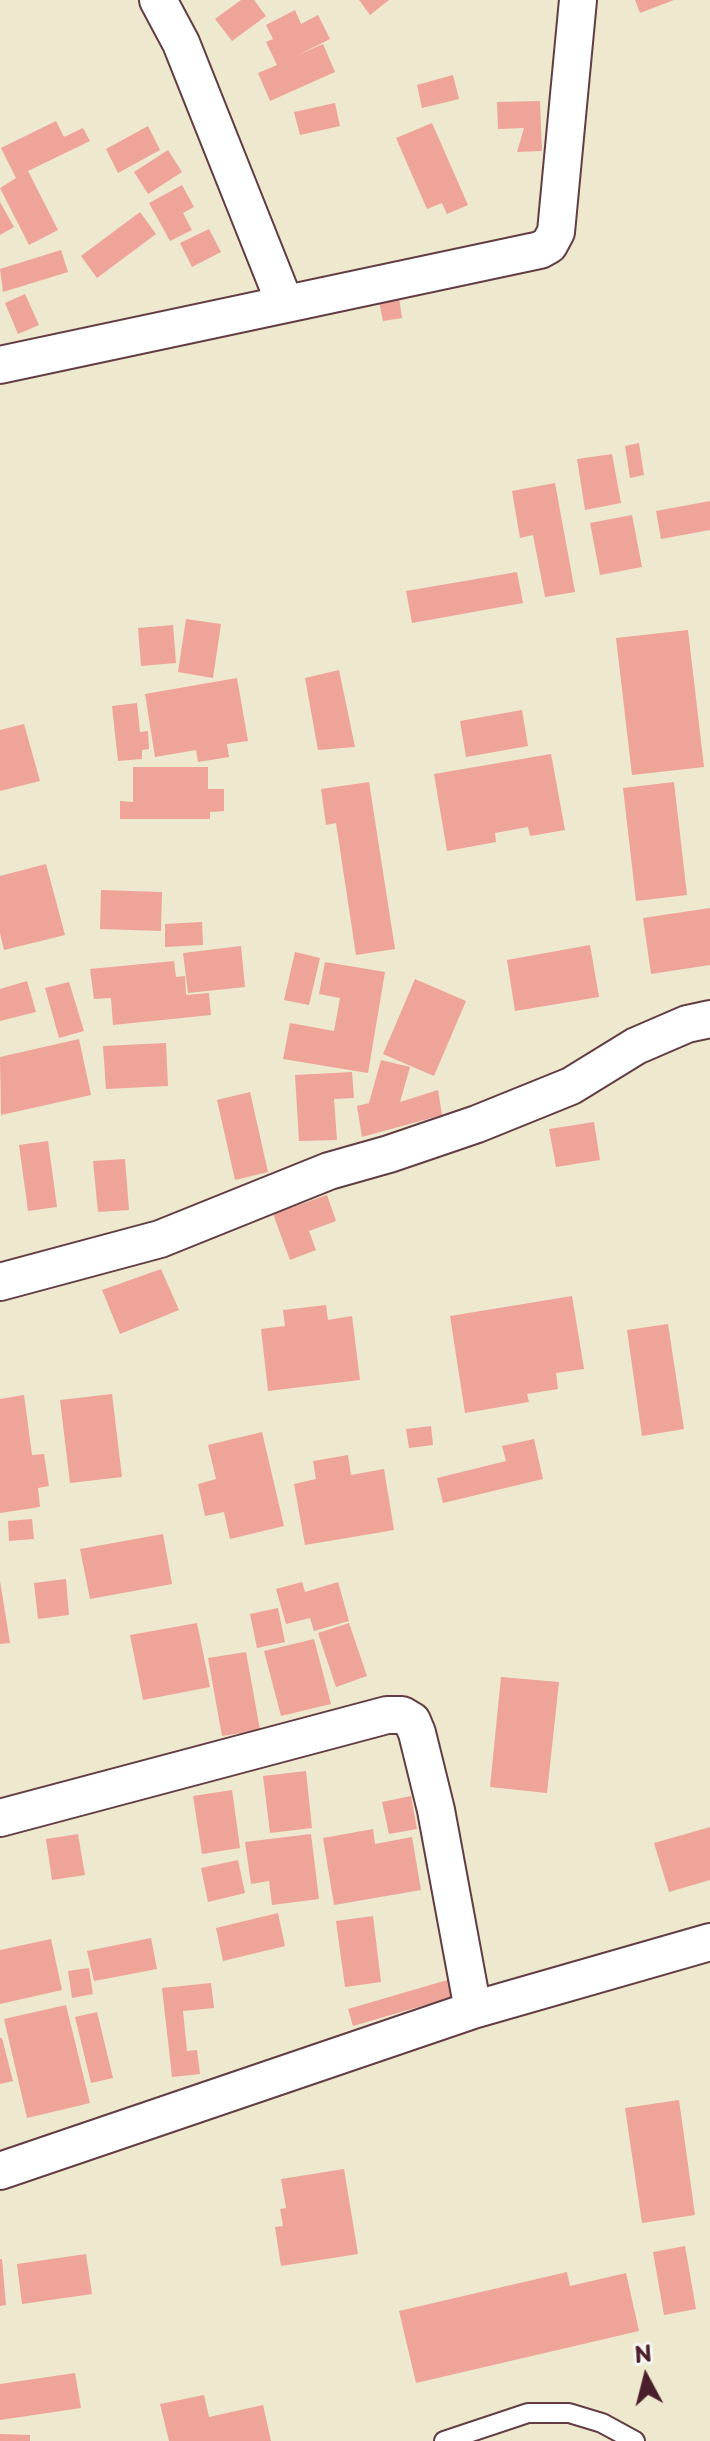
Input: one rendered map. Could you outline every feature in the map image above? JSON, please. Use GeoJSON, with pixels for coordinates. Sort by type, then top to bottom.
{"type":"FeatureCollection","features":[{"type":"Feature","properties":{"kind":"street"},"geometry":{"type":"LineString","coordinates":[[158,0],[181,43],[285,304]]}},
{"type":"Feature","properties":{"kind":"street"},"geometry":{"type":"LineString","coordinates":[[0,365],[540,250],[549,245],[556,232],[578,0]]}},
{"type":"Feature","properties":{"kind":"street"},"geometry":{"type":"LineString","coordinates":[[0,1282],[160,1239],[329,1171],[477,1124],[571,1086],[636,1046],[687,1024],[710,1019]]}},
{"type":"Feature","properties":{"kind":"street"},"geometry":{"type":"LineString","coordinates":[[0,1818],[387,1715],[402,1715],[412,1721],[417,1733],[473,2010]]}},
{"type":"Feature","properties":{"kind":"street"},"geometry":{"type":"LineString","coordinates":[[0,2171],[473,2010],[710,1942]]}},
{"type":"Feature","properties":{"kind":"lane"},"geometry":{"type":"LineString","coordinates":[[444,2441],[528,2413],[569,2413],[602,2423],[635,2441]]}},
{"type":"Feature","properties":{"kind":"building"},"geometry":{"type":"Polygon","coordinates":[[[241,0],[254,0],[266,16],[232,41],[215,19],[241,0]]]}},
{"type":"Feature","properties":{"kind":"building"},"geometry":{"type":"Polygon","coordinates":[[[359,0],[389,0],[370,15],[359,0]]]}},
{"type":"Feature","properties":{"kind":"building"},"geometry":{"type":"Polygon","coordinates":[[[635,0],[674,0],[640,13],[635,0]]]}},
{"type":"Feature","properties":{"kind":"building"},"geometry":{"type":"Polygon","coordinates":[[[295,10],[301,24],[318,15],[330,39],[298,55],[323,44],[335,72],[270,101],[258,73],[277,65],[266,42],[273,39],[266,25],[295,10]]]}},
{"type":"Feature","properties":{"kind":"building"},"geometry":{"type":"Polygon","coordinates":[[[453,75],[459,99],[422,108],[417,85],[453,75]]]}},
{"type":"Feature","properties":{"kind":"building"},"geometry":{"type":"Polygon","coordinates":[[[540,101],[542,151],[517,152],[524,128],[498,129],[497,102],[540,101]]]}},
{"type":"Feature","properties":{"kind":"building"},"geometry":{"type":"Polygon","coordinates":[[[335,103],[340,126],[300,135],[294,112],[335,103]]]}},
{"type":"Feature","properties":{"kind":"building"},"geometry":{"type":"Polygon","coordinates":[[[56,121],[64,137],[83,128],[90,141],[28,171],[58,230],[29,245],[0,188],[16,178],[1,148],[56,121]]]}},
{"type":"Feature","properties":{"kind":"building"},"geometry":{"type":"Polygon","coordinates":[[[432,123],[468,205],[447,214],[442,203],[427,209],[396,138],[432,123]]]}},
{"type":"Feature","properties":{"kind":"building"},"geometry":{"type":"Polygon","coordinates":[[[148,126],[160,150],[118,173],[106,149],[148,126]]]}},
{"type":"Feature","properties":{"kind":"building"},"geometry":{"type":"Polygon","coordinates":[[[168,150],[182,172],[148,194],[134,172],[168,150]]]}},
{"type":"Feature","properties":{"kind":"building"},"geometry":{"type":"Polygon","coordinates":[[[182,185],[194,207],[183,213],[192,230],[170,241],[149,203],[182,185]]]}},
{"type":"Feature","properties":{"kind":"building"},"geometry":{"type":"Polygon","coordinates":[[[0,202],[14,227],[0,235],[0,202]]]}},
{"type":"Feature","properties":{"kind":"building"},"geometry":{"type":"Polygon","coordinates":[[[140,212],[156,234],[97,278],[81,256],[140,212]]]}},
{"type":"Feature","properties":{"kind":"building"},"geometry":{"type":"Polygon","coordinates":[[[209,229],[221,252],[192,267],[180,243],[209,229]]]}},
{"type":"Feature","properties":{"kind":"building"},"geometry":{"type":"Polygon","coordinates":[[[61,250],[68,272],[3,292],[0,269],[61,250]]]}},
{"type":"Feature","properties":{"kind":"building"},"geometry":{"type":"Polygon","coordinates":[[[25,294],[39,325],[18,334],[5,303],[25,294]]]}},
{"type":"Feature","properties":{"kind":"building"},"geometry":{"type":"Polygon","coordinates":[[[399,298],[402,318],[383,321],[379,302],[399,298]]]}},
{"type":"Feature","properties":{"kind":"building"},"geometry":{"type":"Polygon","coordinates":[[[639,443],[644,475],[630,478],[625,446],[639,443]]]}},
{"type":"Feature","properties":{"kind":"building"},"geometry":{"type":"Polygon","coordinates":[[[612,454],[621,503],[585,510],[577,459],[612,454]]]}},
{"type":"Feature","properties":{"kind":"building"},"geometry":{"type":"Polygon","coordinates":[[[555,483],[575,592],[545,597],[533,535],[520,538],[512,491],[555,483]]]}},
{"type":"Feature","properties":{"kind":"building"},"geometry":{"type":"Polygon","coordinates":[[[710,501],[710,530],[661,539],[656,511],[710,501]]]}},
{"type":"Feature","properties":{"kind":"building"},"geometry":{"type":"Polygon","coordinates":[[[632,515],[642,567],[600,575],[590,523],[632,515]]]}},
{"type":"Feature","properties":{"kind":"building"},"geometry":{"type":"Polygon","coordinates":[[[517,572],[523,603],[412,623],[406,591],[517,572]]]}},
{"type":"Feature","properties":{"kind":"building"},"geometry":{"type":"Polygon","coordinates":[[[186,619],[221,624],[213,678],[178,672],[186,619]]]}},
{"type":"Feature","properties":{"kind":"building"},"geometry":{"type":"Polygon","coordinates":[[[173,625],[176,663],[141,666],[138,628],[173,625]]]}},
{"type":"Feature","properties":{"kind":"building"},"geometry":{"type":"Polygon","coordinates":[[[688,630],[704,767],[632,775],[616,638],[688,630]]]}},
{"type":"Feature","properties":{"kind":"building"},"geometry":{"type":"Polygon","coordinates":[[[339,670],[355,747],[318,750],[305,678],[339,670]]]}},
{"type":"Feature","properties":{"kind":"building"},"geometry":{"type":"Polygon","coordinates":[[[237,678],[248,741],[227,744],[229,757],[198,762],[196,750],[155,757],[145,694],[237,678]]]}},
{"type":"Feature","properties":{"kind":"building"},"geometry":{"type":"Polygon","coordinates":[[[137,703],[140,732],[148,731],[149,749],[142,750],[142,759],[118,761],[112,706],[137,703]]]}},
{"type":"Feature","properties":{"kind":"building"},"geometry":{"type":"Polygon","coordinates":[[[522,710],[528,746],[466,757],[460,721],[522,710]]]}},
{"type":"Feature","properties":{"kind":"building"},"geometry":{"type":"Polygon","coordinates":[[[24,724],[40,781],[0,791],[0,730],[24,724]]]}},
{"type":"Feature","properties":{"kind":"building"},"geometry":{"type":"Polygon","coordinates":[[[551,754],[565,830],[530,836],[528,827],[495,833],[496,842],[447,851],[434,774],[551,754]]]}},
{"type":"Feature","properties":{"kind":"building"},"geometry":{"type":"Polygon","coordinates":[[[133,767],[208,767],[208,789],[224,789],[224,811],[210,812],[210,819],[120,819],[120,801],[133,802],[133,767]]]}},
{"type":"Feature","properties":{"kind":"building"},"geometry":{"type":"Polygon","coordinates":[[[369,782],[395,949],[356,955],[336,823],[326,825],[321,789],[369,782]]]}},
{"type":"Feature","properties":{"kind":"building"},"geometry":{"type":"Polygon","coordinates":[[[674,782],[687,895],[636,901],[623,788],[674,782]]]}},
{"type":"Feature","properties":{"kind":"building"},"geometry":{"type":"Polygon","coordinates":[[[46,864],[65,935],[4,950],[0,933],[0,876],[46,864]]]}},
{"type":"Feature","properties":{"kind":"building"},"geometry":{"type":"Polygon","coordinates":[[[101,890],[162,892],[161,931],[100,929],[101,890]]]}},
{"type":"Feature","properties":{"kind":"building"},"geometry":{"type":"Polygon","coordinates":[[[710,908],[710,965],[651,974],[643,918],[710,908]]]}},
{"type":"Feature","properties":{"kind":"building"},"geometry":{"type":"Polygon","coordinates":[[[202,922],[203,945],[165,947],[165,924],[202,922]]]}},
{"type":"Feature","properties":{"kind":"building"},"geometry":{"type":"Polygon","coordinates":[[[590,945],[599,997],[515,1011],[507,960],[590,945]]]}},
{"type":"Feature","properties":{"kind":"building"},"geometry":{"type":"Polygon","coordinates":[[[241,946],[245,987],[188,993],[183,953],[241,946]]]}},
{"type":"Feature","properties":{"kind":"building"},"geometry":{"type":"Polygon","coordinates":[[[295,952],[320,958],[309,1005],[284,1000],[295,952]]]}},
{"type":"Feature","properties":{"kind":"building"},"geometry":{"type":"Polygon","coordinates":[[[174,961],[176,977],[185,976],[186,995],[209,993],[211,1015],[113,1025],[111,998],[94,999],[90,969],[174,961]]]}},
{"type":"Feature","properties":{"kind":"building"},"geometry":{"type":"Polygon","coordinates":[[[325,962],[385,972],[368,1073],[283,1059],[290,1023],[334,1031],[340,998],[319,994],[325,962]]]}},
{"type":"Feature","properties":{"kind":"building"},"geometry":{"type":"Polygon","coordinates":[[[415,979],[466,1001],[434,1076],[383,1054],[415,979]]]}},
{"type":"Feature","properties":{"kind":"building"},"geometry":{"type":"Polygon","coordinates":[[[27,981],[36,1012],[0,1021],[0,989],[27,981]]]}},
{"type":"Feature","properties":{"kind":"building"},"geometry":{"type":"Polygon","coordinates":[[[69,982],[84,1031],[59,1038],[45,988],[69,982]]]}},
{"type":"Feature","properties":{"kind":"building"},"geometry":{"type":"Polygon","coordinates":[[[79,1039],[91,1095],[1,1115],[0,1057],[79,1039]]]}},
{"type":"Feature","properties":{"kind":"building"},"geometry":{"type":"Polygon","coordinates":[[[166,1043],[168,1086],[106,1089],[103,1046],[166,1043]]]}},
{"type":"Feature","properties":{"kind":"building"},"geometry":{"type":"Polygon","coordinates":[[[381,1060],[410,1067],[400,1102],[438,1090],[442,1115],[362,1137],[357,1106],[369,1103],[381,1060]]]}},
{"type":"Feature","properties":{"kind":"building"},"geometry":{"type":"Polygon","coordinates":[[[352,1072],[354,1098],[334,1099],[337,1140],[299,1141],[295,1075],[352,1072]]]}},
{"type":"Feature","properties":{"kind":"building"},"geometry":{"type":"Polygon","coordinates":[[[250,1092],[268,1172],[235,1180],[217,1100],[250,1092]]]}},
{"type":"Feature","properties":{"kind":"building"},"geometry":{"type":"Polygon","coordinates":[[[594,1122],[600,1160],[556,1167],[549,1129],[594,1122]]]}},
{"type":"Feature","properties":{"kind":"building"},"geometry":{"type":"Polygon","coordinates":[[[48,1141],[57,1207],[28,1211],[19,1145],[48,1141]]]}},
{"type":"Feature","properties":{"kind":"building"},"geometry":{"type":"Polygon","coordinates":[[[125,1159],[129,1210],[98,1212],[93,1161],[125,1159]]]}},
{"type":"Feature","properties":{"kind":"building"},"geometry":{"type":"Polygon","coordinates":[[[327,1195],[336,1221],[309,1231],[316,1250],[290,1260],[273,1214],[327,1195]]]}},
{"type":"Feature","properties":{"kind":"building"},"geometry":{"type":"Polygon","coordinates":[[[161,1269],[179,1310],[120,1334],[102,1290],[161,1269]]]}},
{"type":"Feature","properties":{"kind":"building"},"geometry":{"type":"Polygon","coordinates":[[[572,1296],[584,1369],[556,1373],[558,1389],[527,1394],[529,1402],[465,1413],[450,1316],[572,1296]]]}},
{"type":"Feature","properties":{"kind":"building"},"geometry":{"type":"Polygon","coordinates":[[[326,1305],[328,1320],[352,1316],[360,1380],[268,1391],[261,1329],[285,1326],[283,1310],[326,1305]]]}},
{"type":"Feature","properties":{"kind":"building"},"geometry":{"type":"Polygon","coordinates":[[[668,1324],[684,1429],[642,1436],[627,1330],[668,1324]]]}},
{"type":"Feature","properties":{"kind":"building"},"geometry":{"type":"Polygon","coordinates":[[[112,1394],[122,1477],[70,1483],[60,1400],[112,1394]]]}},
{"type":"Feature","properties":{"kind":"building"},"geometry":{"type":"Polygon","coordinates":[[[24,1395],[32,1455],[44,1454],[49,1486],[38,1488],[40,1507],[0,1513],[0,1399],[24,1395]]]}},
{"type":"Feature","properties":{"kind":"building"},"geometry":{"type":"Polygon","coordinates":[[[431,1426],[433,1445],[409,1448],[406,1429],[431,1426]]]}},
{"type":"Feature","properties":{"kind":"building"},"geometry":{"type":"Polygon","coordinates":[[[262,1432],[284,1526],[230,1539],[224,1512],[205,1516],[198,1484],[216,1479],[208,1445],[262,1432]]]}},
{"type":"Feature","properties":{"kind":"building"},"geometry":{"type":"Polygon","coordinates":[[[534,1439],[543,1479],[443,1503],[437,1478],[506,1461],[502,1446],[534,1439]]]}},
{"type":"Feature","properties":{"kind":"building"},"geometry":{"type":"Polygon","coordinates":[[[348,1455],[351,1475],[384,1469],[394,1530],[305,1545],[294,1484],[316,1479],[313,1461],[348,1455]]]}},
{"type":"Feature","properties":{"kind":"building"},"geometry":{"type":"Polygon","coordinates":[[[32,1519],[34,1539],[9,1541],[8,1521],[32,1519]]]}},
{"type":"Feature","properties":{"kind":"building"},"geometry":{"type":"Polygon","coordinates":[[[163,1534],[172,1584],[90,1599],[80,1549],[163,1534]]]}},
{"type":"Feature","properties":{"kind":"building"},"geometry":{"type":"Polygon","coordinates":[[[66,1579],[69,1615],[38,1619],[34,1583],[66,1579]]]}},
{"type":"Feature","properties":{"kind":"building"},"geometry":{"type":"Polygon","coordinates":[[[0,1581],[10,1643],[0,1644],[0,1581]]]}},
{"type":"Feature","properties":{"kind":"building"},"geometry":{"type":"Polygon","coordinates":[[[302,1582],[305,1592],[338,1582],[349,1621],[314,1631],[310,1618],[286,1624],[276,1589],[302,1582]]]}},
{"type":"Feature","properties":{"kind":"building"},"geometry":{"type":"Polygon","coordinates":[[[278,1608],[285,1642],[257,1648],[250,1614],[278,1608]]]}},
{"type":"Feature","properties":{"kind":"building"},"geometry":{"type":"Polygon","coordinates":[[[197,1623],[210,1687],[143,1700],[130,1635],[197,1623]]]}},
{"type":"Feature","properties":{"kind":"building"},"geometry":{"type":"Polygon","coordinates":[[[349,1623],[367,1676],[336,1687],[318,1633],[349,1623]]]}},
{"type":"Feature","properties":{"kind":"building"},"geometry":{"type":"Polygon","coordinates":[[[314,1639],[331,1704],[281,1716],[264,1651],[314,1639]]]}},
{"type":"Feature","properties":{"kind":"building"},"geometry":{"type":"Polygon","coordinates":[[[246,1652],[260,1730],[222,1736],[208,1658],[246,1652]]]}},
{"type":"Feature","properties":{"kind":"building"},"geometry":{"type":"Polygon","coordinates":[[[501,1677],[559,1682],[547,1793],[490,1787],[501,1677]]]}},
{"type":"Feature","properties":{"kind":"building"},"geometry":{"type":"Polygon","coordinates":[[[306,1771],[312,1828],[270,1833],[263,1776],[306,1771]]]}},
{"type":"Feature","properties":{"kind":"building"},"geometry":{"type":"Polygon","coordinates":[[[232,1790],[240,1848],[202,1854],[193,1796],[232,1790]]]}},
{"type":"Feature","properties":{"kind":"building"},"geometry":{"type":"Polygon","coordinates":[[[411,1796],[417,1829],[389,1834],[382,1802],[411,1796]]]}},
{"type":"Feature","properties":{"kind":"building"},"geometry":{"type":"Polygon","coordinates":[[[710,1827],[710,1880],[669,1892],[654,1843],[710,1827]]]}},
{"type":"Feature","properties":{"kind":"building"},"geometry":{"type":"Polygon","coordinates":[[[373,1829],[375,1844],[412,1837],[421,1890],[334,1905],[323,1838],[373,1829]]]}},
{"type":"Feature","properties":{"kind":"building"},"geometry":{"type":"Polygon","coordinates":[[[78,1834],[85,1875],[52,1880],[46,1839],[78,1834]]]}},
{"type":"Feature","properties":{"kind":"building"},"geometry":{"type":"Polygon","coordinates":[[[311,1834],[319,1899],[272,1905],[269,1881],[251,1884],[245,1842],[311,1834]]]}},
{"type":"Feature","properties":{"kind":"building"},"geometry":{"type":"Polygon","coordinates":[[[238,1860],[245,1893],[208,1902],[201,1868],[238,1860]]]}},
{"type":"Feature","properties":{"kind":"building"},"geometry":{"type":"Polygon","coordinates":[[[278,1913],[285,1946],[223,1961],[216,1928],[278,1913]]]}},
{"type":"Feature","properties":{"kind":"building"},"geometry":{"type":"Polygon","coordinates":[[[373,1916],[381,1982],[345,1987],[336,1921],[373,1916]]]}},
{"type":"Feature","properties":{"kind":"building"},"geometry":{"type":"Polygon","coordinates":[[[151,1938],[157,1969],[94,1981],[87,1951],[151,1938]]]}},
{"type":"Feature","properties":{"kind":"building"},"geometry":{"type":"Polygon","coordinates":[[[51,1939],[62,1990],[0,2004],[0,1950],[51,1939]]]}},
{"type":"Feature","properties":{"kind":"building"},"geometry":{"type":"Polygon","coordinates":[[[89,1968],[93,1994],[72,1998],[68,1971],[89,1968]]]}},
{"type":"Feature","properties":{"kind":"building"},"geometry":{"type":"Polygon","coordinates":[[[461,1976],[466,1993],[353,2026],[348,2009],[461,1976]]]}},
{"type":"Feature","properties":{"kind":"building"},"geometry":{"type":"Polygon","coordinates":[[[211,1983],[214,2008],[183,2011],[187,2051],[197,2050],[200,2074],[172,2077],[162,1988],[211,1983]]]}},
{"type":"Feature","properties":{"kind":"building"},"geometry":{"type":"Polygon","coordinates":[[[66,2005],[90,2103],[27,2118],[4,2019],[66,2005]]]}},
{"type":"Feature","properties":{"kind":"building"},"geometry":{"type":"Polygon","coordinates":[[[97,2012],[113,2078],[91,2083],[75,2017],[97,2012]]]}},
{"type":"Feature","properties":{"kind":"building"},"geometry":{"type":"Polygon","coordinates":[[[0,2038],[13,2081],[0,2084],[0,2038]]]}},
{"type":"Feature","properties":{"kind":"building"},"geometry":{"type":"Polygon","coordinates":[[[679,2100],[695,2215],[642,2223],[625,2108],[679,2100]]]}},
{"type":"Feature","properties":{"kind":"building"},"geometry":{"type":"Polygon","coordinates":[[[344,2169],[358,2254],[281,2266],[275,2227],[283,2226],[280,2209],[286,2208],[281,2179],[344,2169]]]}},
{"type":"Feature","properties":{"kind":"building"},"geometry":{"type":"Polygon","coordinates":[[[685,2246],[696,2309],[664,2315],[653,2252],[685,2246]]]}},
{"type":"Feature","properties":{"kind":"building"},"geometry":{"type":"Polygon","coordinates":[[[86,2254],[92,2294],[22,2304],[17,2264],[86,2254]]]}},
{"type":"Feature","properties":{"kind":"building"},"geometry":{"type":"Polygon","coordinates":[[[0,2259],[6,2305],[0,2306],[0,2259]]]}},
{"type":"Feature","properties":{"kind":"building"},"geometry":{"type":"Polygon","coordinates":[[[567,2272],[570,2286],[626,2273],[639,2331],[416,2383],[399,2311],[567,2272]]]}},
{"type":"Feature","properties":{"kind":"building"},"geometry":{"type":"Polygon","coordinates":[[[75,2373],[81,2408],[0,2420],[0,2384],[75,2373]]]}},
{"type":"Feature","properties":{"kind":"building"},"geometry":{"type":"Polygon","coordinates":[[[204,2395],[209,2417],[263,2405],[271,2441],[169,2441],[160,2404],[204,2395]]]}},
{"type":"Feature","properties":{"kind":"building"},"geometry":{"type":"Polygon","coordinates":[[[0,2434],[30,2435],[30,2441],[0,2441],[0,2434]]]}}]}
